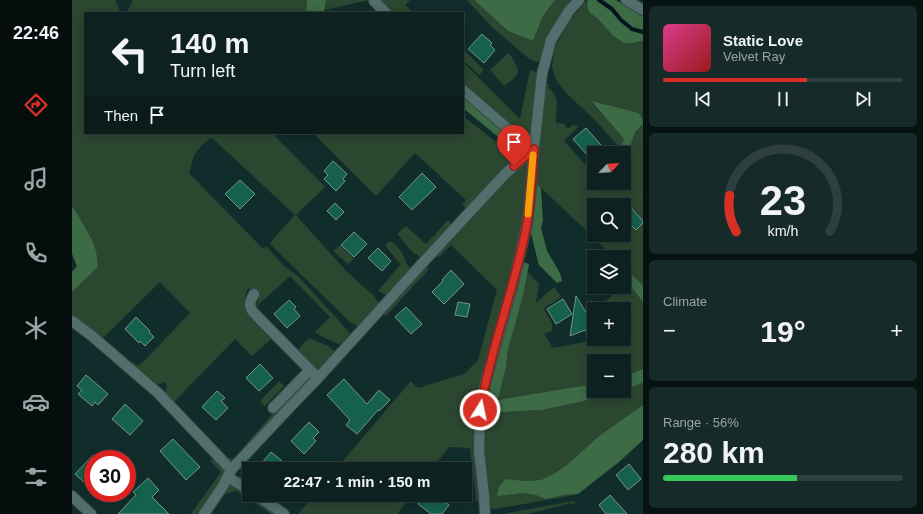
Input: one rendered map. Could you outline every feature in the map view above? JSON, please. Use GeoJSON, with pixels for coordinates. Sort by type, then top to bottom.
{"type":"FeatureCollection","features":[{"type":"Feature","properties":{"kind":"street"},"geometry":{"type":"LineString","coordinates":[[485,514],[479,451],[480,410],[485,384],[514,280],[527,224],[542,74],[551,40],[569,11],[579,0]]}},
{"type":"Feature","properties":{"kind":"street"},"geometry":{"type":"LineString","coordinates":[[626,0],[643,10]]}},
{"type":"Feature","properties":{"kind":"street"},"geometry":{"type":"LineString","coordinates":[[374,1],[385,12]]}},
{"type":"Feature","properties":{"kind":"street"},"geometry":{"type":"LineString","coordinates":[[464,91],[515,135],[511,147],[523,158]]}},
{"type":"Feature","properties":{"kind":"street"},"geometry":{"type":"LineString","coordinates":[[204,514],[223,486],[229,474],[489,191],[505,174],[534,149]]}},
{"type":"Feature","properties":{"kind":"street"},"geometry":{"type":"LineString","coordinates":[[254,294],[250,302],[253,312],[318,378]]}},
{"type":"Feature","properties":{"kind":"street"},"geometry":{"type":"LineString","coordinates":[[72,321],[92,336],[158,393],[221,459],[229,474],[242,484]]}},
{"type":"Feature","properties":{"kind":"street"},"geometry":{"type":"LineString","coordinates":[[273,408],[310,370]]}},
{"type":"Feature","properties":{"kind":"street"},"geometry":{"type":"LineString","coordinates":[[288,392],[297,400]]}},
{"type":"Feature","properties":{"kind":"street"},"geometry":{"type":"LineString","coordinates":[[72,496],[91,514]]}},
{"type":"Feature","properties":{"kind":"street"},"geometry":{"type":"LineString","coordinates":[[266,502],[284,514]]}},
{"type":"Feature","properties":{"kind":"green space"},"geometry":{"type":"Polygon","coordinates":[[[72,0],[115,0],[121,12],[84,12],[84,134],[273,134],[325,187],[296,215],[347,272],[374,296],[379,304],[363,324],[358,326],[351,323],[270,243],[295,215],[211,137],[201,146],[194,155],[189,173],[263,249],[266,246],[284,266],[299,277],[350,334],[342,343],[338,344],[315,332],[330,317],[290,276],[256,307],[259,300],[248,288],[245,297],[246,309],[303,371],[271,339],[252,356],[235,339],[174,402],[218,450],[164,395],[167,387],[165,382],[156,385],[131,364],[132,361],[136,365],[140,365],[190,313],[160,282],[103,338],[116,349],[114,350],[72,318],[72,292],[98,267],[87,230],[72,206],[72,0]]]}},
{"type":"Feature","properties":{"kind":"green space"},"geometry":{"type":"Polygon","coordinates":[[[133,0],[307,0],[306,12],[126,12],[133,0]]]}},
{"type":"Feature","properties":{"kind":"green space"},"geometry":{"type":"Polygon","coordinates":[[[307,0],[326,0],[324,12],[306,12],[307,0]]]}},
{"type":"Feature","properties":{"kind":"green space"},"geometry":{"type":"Polygon","coordinates":[[[326,0],[369,0],[325,10],[326,0]]]}},
{"type":"Feature","properties":{"kind":"green space"},"geometry":{"type":"Polygon","coordinates":[[[378,0],[410,0],[405,5],[413,12],[390,12],[378,0]]]}},
{"type":"Feature","properties":{"kind":"green space"},"geometry":{"type":"Polygon","coordinates":[[[467,0],[474,0],[508,31],[533,41],[543,16],[555,0],[571,0],[553,27],[542,59],[538,62],[527,57],[492,27],[467,0]]]}},
{"type":"Feature","properties":{"kind":"green space"},"geometry":{"type":"Polygon","coordinates":[[[474,0],[555,0],[543,16],[533,41],[508,31],[474,0]]]}},
{"type":"Feature","properties":{"kind":"green space"},"geometry":{"type":"Polygon","coordinates":[[[588,0],[587,5],[589,12],[598,19],[613,36],[624,43],[643,41],[643,120],[639,113],[591,102],[624,139],[621,146],[618,146],[595,120],[566,93],[556,80],[552,67],[555,47],[569,21],[588,0]]]}},
{"type":"Feature","properties":{"kind":"green space"},"geometry":{"type":"Polygon","coordinates":[[[588,0],[616,0],[643,16],[643,41],[624,43],[613,36],[598,19],[589,12],[587,5],[588,0]]]}},
{"type":"Feature","properties":{"kind":"green space"},"geometry":{"type":"Polygon","coordinates":[[[464,50],[484,70],[479,75],[464,61],[464,50]]]}},
{"type":"Feature","properties":{"kind":"green space"},"geometry":{"type":"Polygon","coordinates":[[[508,53],[517,66],[518,73],[504,86],[490,70],[508,53]]]}},
{"type":"Feature","properties":{"kind":"green space"},"geometry":{"type":"Polygon","coordinates":[[[464,63],[520,119],[530,70],[536,73],[538,77],[529,141],[525,147],[518,146],[521,136],[519,131],[515,130],[464,87],[464,63]]]}},
{"type":"Feature","properties":{"kind":"green space"},"geometry":{"type":"Polygon","coordinates":[[[548,84],[550,85],[548,87],[555,96],[557,104],[556,123],[565,124],[565,127],[567,128],[571,127],[572,125],[579,126],[564,141],[587,166],[587,190],[631,190],[631,146],[629,146],[635,132],[643,124],[643,285],[631,274],[631,250],[607,250],[598,242],[631,242],[631,198],[587,198],[587,231],[536,183],[546,86],[548,84]]]}},
{"type":"Feature","properties":{"kind":"green space"},"geometry":{"type":"Polygon","coordinates":[[[464,96],[510,138],[508,140],[502,140],[464,109],[464,96]]]}},
{"type":"Feature","properties":{"kind":"green space"},"geometry":{"type":"Polygon","coordinates":[[[591,101],[639,113],[643,120],[643,124],[635,132],[629,146],[621,146],[624,139],[591,101]]]}},
{"type":"Feature","properties":{"kind":"green space"},"geometry":{"type":"Polygon","coordinates":[[[464,117],[513,155],[513,159],[467,209],[462,205],[466,200],[415,153],[376,196],[314,134],[464,134],[464,117]]]}},
{"type":"Feature","properties":{"kind":"green space"},"geometry":{"type":"Polygon","coordinates":[[[523,162],[528,166],[525,207],[515,261],[475,449],[479,502],[476,501],[470,448],[449,447],[437,462],[342,462],[411,381],[418,388],[464,374],[478,360],[497,290],[451,245],[438,258],[436,253],[523,162]]]}},
{"type":"Feature","properties":{"kind":"green space"},"geometry":{"type":"Polygon","coordinates":[[[536,183],[541,188],[543,221],[541,227],[543,236],[547,251],[560,273],[562,281],[557,283],[539,265],[531,233],[536,183]]]}},
{"type":"Feature","properties":{"kind":"green space"},"geometry":{"type":"Polygon","coordinates":[[[72,206],[91,239],[96,251],[98,267],[72,292],[72,272],[77,266],[72,254],[72,206]]]}},
{"type":"Feature","properties":{"kind":"green space"},"geometry":{"type":"Polygon","coordinates":[[[448,220],[451,227],[421,258],[414,254],[397,234],[406,226],[426,244],[448,220]]]}},
{"type":"Feature","properties":{"kind":"green space"},"geometry":{"type":"Polygon","coordinates":[[[390,241],[396,245],[403,255],[407,265],[412,269],[387,295],[378,291],[401,264],[385,245],[390,241]]]}},
{"type":"Feature","properties":{"kind":"green space"},"geometry":{"type":"Polygon","coordinates":[[[340,245],[354,259],[348,264],[333,251],[340,245]]]}},
{"type":"Feature","properties":{"kind":"green space"},"geometry":{"type":"Polygon","coordinates":[[[522,262],[529,264],[523,296],[508,350],[506,367],[498,400],[587,385],[587,398],[595,398],[542,410],[484,413],[491,378],[522,262]]]}},
{"type":"Feature","properties":{"kind":"green space"},"geometry":{"type":"Polygon","coordinates":[[[424,267],[429,269],[386,316],[383,314],[384,311],[424,267]]]}},
{"type":"Feature","properties":{"kind":"green space"},"geometry":{"type":"Polygon","coordinates":[[[527,271],[539,284],[536,303],[554,287],[561,296],[544,308],[552,323],[552,331],[544,334],[553,348],[587,341],[587,346],[631,346],[631,302],[604,302],[614,294],[631,294],[631,287],[643,302],[643,369],[631,373],[631,354],[587,354],[587,385],[498,401],[506,367],[508,350],[523,296],[527,271]]]}},
{"type":"Feature","properties":{"kind":"green space"},"geometry":{"type":"Polygon","coordinates":[[[631,274],[643,285],[643,302],[631,287],[631,274]]]}},
{"type":"Feature","properties":{"kind":"green space"},"geometry":{"type":"Polygon","coordinates":[[[309,338],[328,346],[335,352],[320,370],[313,368],[296,352],[309,338]]]}},
{"type":"Feature","properties":{"kind":"green space"},"geometry":{"type":"Polygon","coordinates":[[[643,369],[643,383],[631,387],[631,373],[643,369]]]}},
{"type":"Feature","properties":{"kind":"green space"},"geometry":{"type":"Polygon","coordinates":[[[279,381],[284,386],[265,406],[260,401],[279,381]]]}},
{"type":"Feature","properties":{"kind":"green space"},"geometry":{"type":"Polygon","coordinates":[[[643,383],[643,405],[599,436],[568,464],[555,473],[541,480],[524,481],[497,495],[522,493],[536,495],[545,499],[578,494],[495,509],[490,508],[488,505],[483,456],[484,413],[542,410],[595,398],[631,398],[631,387],[643,383]]]}},
{"type":"Feature","properties":{"kind":"green space"},"geometry":{"type":"Polygon","coordinates":[[[287,399],[289,402],[236,460],[231,462],[228,461],[228,458],[232,459],[236,456],[287,399]]]}},
{"type":"Feature","properties":{"kind":"green space"},"geometry":{"type":"Polygon","coordinates":[[[643,405],[643,440],[619,462],[578,494],[545,499],[536,495],[522,493],[497,496],[499,487],[506,479],[524,481],[541,480],[555,473],[568,464],[599,436],[643,405]]]}},
{"type":"Feature","properties":{"kind":"green space"},"geometry":{"type":"Polygon","coordinates":[[[210,460],[216,460],[225,470],[224,474],[200,512],[191,514],[221,472],[210,460]]]}},
{"type":"Feature","properties":{"kind":"green space"},"geometry":{"type":"Polygon","coordinates":[[[230,486],[242,491],[242,495],[236,491],[227,493],[222,497],[222,494],[230,486]]]}},
{"type":"Feature","properties":{"kind":"green space"},"geometry":{"type":"Polygon","coordinates":[[[573,501],[576,504],[575,505],[571,503],[528,514],[503,514],[573,501]]]}},
{"type":"Feature","properties":{"kind":"green space"},"geometry":{"type":"Polygon","coordinates":[[[253,502],[260,502],[278,514],[271,514],[253,502]]]}},
{"type":"Feature","properties":{"kind":"green space"},"geometry":{"type":"Polygon","coordinates":[[[308,502],[406,502],[397,514],[298,514],[308,502]]]}},
{"type":"Feature","properties":{"kind":"building"},"geometry":{"type":"Polygon","coordinates":[[[482,34],[492,43],[490,45],[495,50],[484,63],[468,49],[482,34]]]}},
{"type":"Feature","properties":{"kind":"building"},"geometry":{"type":"Polygon","coordinates":[[[586,128],[601,145],[587,146],[587,155],[573,139],[586,128]]]}},
{"type":"Feature","properties":{"kind":"building"},"geometry":{"type":"Polygon","coordinates":[[[333,161],[347,174],[343,179],[345,181],[336,191],[324,179],[328,175],[324,171],[333,161]]]}},
{"type":"Feature","properties":{"kind":"building"},"geometry":{"type":"Polygon","coordinates":[[[422,173],[436,187],[412,210],[399,197],[422,173]]]}},
{"type":"Feature","properties":{"kind":"building"},"geometry":{"type":"Polygon","coordinates":[[[240,180],[255,194],[240,209],[225,194],[240,180]]]}},
{"type":"Feature","properties":{"kind":"building"},"geometry":{"type":"Polygon","coordinates":[[[335,203],[344,212],[336,220],[327,211],[335,203]]]}},
{"type":"Feature","properties":{"kind":"building"},"geometry":{"type":"Polygon","coordinates":[[[631,208],[643,221],[643,223],[636,230],[631,225],[631,208]]]}},
{"type":"Feature","properties":{"kind":"building"},"geometry":{"type":"Polygon","coordinates":[[[354,232],[367,244],[354,257],[341,245],[354,232]]]}},
{"type":"Feature","properties":{"kind":"building"},"geometry":{"type":"Polygon","coordinates":[[[378,248],[391,261],[382,271],[368,258],[378,248]]]}},
{"type":"Feature","properties":{"kind":"building"},"geometry":{"type":"Polygon","coordinates":[[[451,270],[464,284],[444,304],[432,292],[451,270]]]}},
{"type":"Feature","properties":{"kind":"building"},"geometry":{"type":"Polygon","coordinates":[[[576,296],[587,314],[587,333],[585,330],[570,336],[576,296]]]}},
{"type":"Feature","properties":{"kind":"building"},"geometry":{"type":"Polygon","coordinates":[[[563,299],[572,314],[556,324],[547,309],[563,299]]]}},
{"type":"Feature","properties":{"kind":"building"},"geometry":{"type":"Polygon","coordinates":[[[289,300],[296,307],[294,309],[300,316],[287,328],[274,314],[289,300]]]}},
{"type":"Feature","properties":{"kind":"building"},"geometry":{"type":"Polygon","coordinates":[[[458,302],[470,304],[467,317],[455,315],[458,302]]]}},
{"type":"Feature","properties":{"kind":"building"},"geometry":{"type":"Polygon","coordinates":[[[406,307],[422,324],[411,334],[395,317],[406,307]]]}},
{"type":"Feature","properties":{"kind":"building"},"geometry":{"type":"Polygon","coordinates":[[[136,317],[154,337],[145,346],[140,341],[139,343],[125,329],[136,317]]]}},
{"type":"Feature","properties":{"kind":"building"},"geometry":{"type":"Polygon","coordinates":[[[260,364],[273,378],[259,391],[246,378],[260,364]]]}},
{"type":"Feature","properties":{"kind":"building"},"geometry":{"type":"Polygon","coordinates":[[[86,375],[108,394],[98,405],[95,402],[92,406],[78,394],[82,390],[77,386],[86,375]]]}},
{"type":"Feature","properties":{"kind":"building"},"geometry":{"type":"Polygon","coordinates":[[[344,379],[367,404],[379,390],[390,400],[379,411],[378,410],[357,434],[346,425],[350,420],[327,395],[344,379]]]}},
{"type":"Feature","properties":{"kind":"building"},"geometry":{"type":"Polygon","coordinates":[[[217,391],[225,398],[221,401],[228,408],[216,420],[202,407],[217,391]]]}},
{"type":"Feature","properties":{"kind":"building"},"geometry":{"type":"Polygon","coordinates":[[[125,404],[143,421],[130,435],[112,419],[125,404]]]}},
{"type":"Feature","properties":{"kind":"building"},"geometry":{"type":"Polygon","coordinates":[[[309,422],[319,432],[313,438],[316,441],[304,454],[291,441],[309,422]]]}},
{"type":"Feature","properties":{"kind":"building"},"geometry":{"type":"Polygon","coordinates":[[[173,439],[200,467],[186,480],[160,451],[173,439]]]}},
{"type":"Feature","properties":{"kind":"building"},"geometry":{"type":"Polygon","coordinates":[[[271,452],[283,462],[263,462],[271,452]]]}},
{"type":"Feature","properties":{"kind":"building"},"geometry":{"type":"Polygon","coordinates":[[[84,464],[84,482],[75,474],[84,464]]]}},
{"type":"Feature","properties":{"kind":"building"},"geometry":{"type":"Polygon","coordinates":[[[629,464],[641,479],[628,490],[616,475],[629,464]]]}},
{"type":"Feature","properties":{"kind":"building"},"geometry":{"type":"Polygon","coordinates":[[[148,478],[159,490],[152,497],[169,514],[118,514],[129,502],[136,502],[136,489],[148,478]]]}},
{"type":"Feature","properties":{"kind":"building"},"geometry":{"type":"Polygon","coordinates":[[[610,495],[627,514],[606,514],[599,505],[610,495]]]}},
{"type":"Feature","properties":{"kind":"building"},"geometry":{"type":"Polygon","coordinates":[[[419,502],[445,502],[449,505],[442,514],[431,514],[418,504],[419,502]]]}},
{"type":"Feature","properties":{"kind":"waterway"},"geometry":{"type":"LineString","coordinates":[[599,0],[612,9],[621,20],[632,29],[643,32]]}},
{"type":"Feature","properties":{"kind":"slow traffic"},"geometry":{"type":"LineString","coordinates":[[528,214],[533,155]]}},
{"type":"Feature","properties":{"kind":"route"},"geometry":{"type":"LineString","coordinates":[[480,410],[493,352],[514,280],[527,224],[534,149],[514,166]]}}]}
